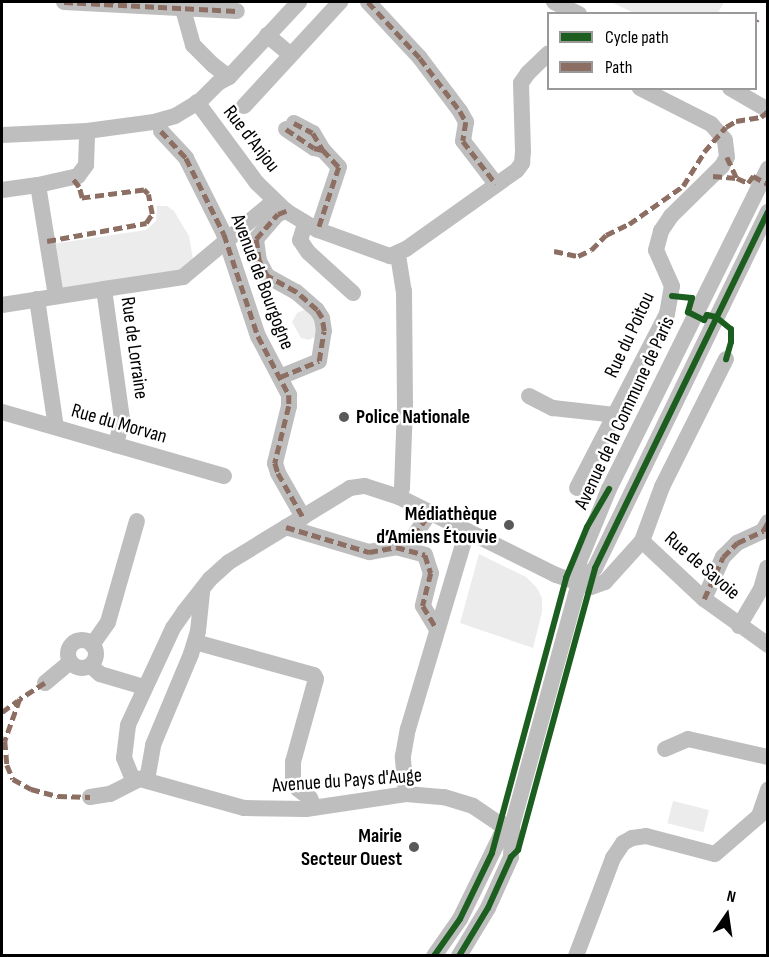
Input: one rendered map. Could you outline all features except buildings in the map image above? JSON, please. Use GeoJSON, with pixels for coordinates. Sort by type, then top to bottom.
{"type":"FeatureCollection","features":[{"type":"Feature","properties":{"kind":"street"},"geometry":{"type":"LineString","coordinates":[[64,2],[182,5],[237,10]]}},
{"type":"Feature","properties":{"kind":"street"},"geometry":{"type":"LineString","coordinates":[[90,130],[107,133],[161,131],[200,106],[299,2]]}},
{"type":"Feature","properties":{"kind":"street","name":"Rue d'Anjou"},"geometry":{"type":"LineString","coordinates":[[244,106],[306,36],[340,2]]}},
{"type":"Feature","properties":{"kind":"street"},"geometry":{"type":"LineString","coordinates":[[368,2],[420,58],[460,111],[466,122],[463,141],[496,184]]}},
{"type":"Feature","properties":{"kind":"street"},"geometry":{"type":"LineString","coordinates":[[554,2],[573,12]]}},
{"type":"Feature","properties":{"kind":"street"},"geometry":{"type":"LineString","coordinates":[[182,5],[193,45],[229,77]]}},
{"type":"Feature","properties":{"kind":"street"},"geometry":{"type":"LineString","coordinates":[[267,35],[291,55]]}},
{"type":"Feature","properties":{"kind":"street"},"geometry":{"type":"LineString","coordinates":[[399,497],[402,489],[405,406],[404,291],[398,255],[517,170],[522,163],[521,83],[528,73],[547,56]]}},
{"type":"Feature","properties":{"kind":"street","name":"Rue du Poitou"},"geometry":{"type":"LineString","coordinates":[[577,488],[667,314],[672,286],[656,250],[662,231],[671,216],[722,166],[728,148],[725,140],[711,124],[644,90]]}},
{"type":"Feature","properties":{"kind":"street"},"geometry":{"type":"LineString","coordinates":[[733,90],[768,110]]}},
{"type":"Feature","properties":{"kind":"street"},"geometry":{"type":"LineString","coordinates":[[745,90],[768,102]]}},
{"type":"Feature","properties":{"kind":"street","name":"Rue d'Anjou"},"geometry":{"type":"LineString","coordinates":[[200,106],[280,206],[312,227],[390,256],[398,255]]}},
{"type":"Feature","properties":{"kind":"street"},"geometry":{"type":"LineString","coordinates":[[2,135],[90,130],[104,126],[177,120]]}},
{"type":"Feature","properties":{"kind":"street"},"geometry":{"type":"LineString","coordinates":[[290,126],[313,133],[323,150],[339,167],[312,227],[300,240],[308,252],[353,292]]}},
{"type":"Feature","properties":{"kind":"street"},"geometry":{"type":"LineString","coordinates":[[2,190],[78,176],[86,165],[90,130]]}},
{"type":"Feature","properties":{"kind":"street","name":"Avenue de Bourgogne"},"geometry":{"type":"LineString","coordinates":[[161,131],[186,158],[226,242],[258,336],[272,367],[289,395],[289,406],[275,463],[303,517]]}},
{"type":"Feature","properties":{"kind":"street","name":"Avenue de la Commune de Paris"},"geometry":{"type":"LineString","coordinates":[[459,956],[502,878],[510,857],[512,825],[572,580],[579,562],[609,489],[768,168]]}},
{"type":"Feature","properties":{"kind":"street"},"geometry":{"type":"LineString","coordinates":[[38,185],[56,296]]}},
{"type":"Feature","properties":{"kind":"street"},"geometry":{"type":"LineString","coordinates":[[104,289],[183,277],[226,242],[280,206]]}},
{"type":"Feature","properties":{"kind":"street"},"geometry":{"type":"LineString","coordinates":[[280,206],[278,213],[256,239],[258,261],[267,276],[296,292],[317,310],[322,318],[324,331],[319,361],[280,377]]}},
{"type":"Feature","properties":{"kind":"street","name":"Avenue de la Commune de Paris"},"geometry":{"type":"LineString","coordinates":[[572,580],[595,568],[768,212]]}},
{"type":"Feature","properties":{"kind":"street","name":"Rue de Lorraine"},"geometry":{"type":"LineString","coordinates":[[2,304],[104,289],[122,420],[116,445]]}},
{"type":"Feature","properties":{"kind":"street"},"geometry":{"type":"LineString","coordinates":[[37,299],[56,428]]}},
{"type":"Feature","properties":{"kind":"street","name":"Rue de Savoie"},"geometry":{"type":"LineString","coordinates":[[726,359],[662,487],[642,541],[704,599],[768,645]]}},
{"type":"Feature","properties":{"kind":"street"},"geometry":{"type":"LineString","coordinates":[[529,396],[553,408],[615,415]]}},
{"type":"Feature","properties":{"kind":"street","name":"Rue du Morvan"},"geometry":{"type":"LineString","coordinates":[[2,412],[224,476]]}},
{"type":"Feature","properties":{"kind":"street"},"geometry":{"type":"LineString","coordinates":[[140,780],[124,758],[124,742],[128,725],[144,687],[173,628],[202,590],[229,562],[358,485],[399,497],[467,531],[591,587],[604,582],[642,541]]}},
{"type":"Feature","properties":{"kind":"street"},"geometry":{"type":"LineString","coordinates":[[414,536],[430,512]]}},
{"type":"Feature","properties":{"kind":"street"},"geometry":{"type":"LineString","coordinates":[[92,645],[108,622],[137,521]]}},
{"type":"Feature","properties":{"kind":"street"},"geometry":{"type":"LineString","coordinates":[[704,599],[723,557],[737,543],[763,531],[768,522]]}},
{"type":"Feature","properties":{"kind":"street"},"geometry":{"type":"LineString","coordinates":[[286,527],[369,552],[396,547],[425,555],[431,573],[423,606],[436,628]]}},
{"type":"Feature","properties":{"kind":"street"},"geometry":{"type":"LineString","coordinates":[[406,794],[403,756],[436,628],[467,531]]}},
{"type":"Feature","properties":{"kind":"street"},"geometry":{"type":"LineString","coordinates":[[739,626],[761,589],[767,568]]}},
{"type":"Feature","properties":{"kind":"street"},"geometry":{"type":"LineString","coordinates":[[90,796],[110,794],[140,780],[195,642],[202,590]]}},
{"type":"Feature","properties":{"kind":"street"},"geometry":{"type":"LineString","coordinates":[[86,640],[92,645],[97,654],[91,666],[80,668],[70,662],[68,654],[75,642],[86,640]]}},
{"type":"Feature","properties":{"kind":"street"},"geometry":{"type":"LineString","coordinates":[[195,642],[314,675],[316,679],[293,762],[292,780],[298,789],[310,798],[314,807]]}},
{"type":"Feature","properties":{"kind":"street"},"geometry":{"type":"LineString","coordinates":[[45,683],[70,662]]}},
{"type":"Feature","properties":{"kind":"street"},"geometry":{"type":"LineString","coordinates":[[91,666],[100,674],[144,687]]}},
{"type":"Feature","properties":{"kind":"street"},"geometry":{"type":"LineString","coordinates":[[665,749],[688,739],[768,757]]}},
{"type":"Feature","properties":{"kind":"street","name":"Avenue du Pays d'Auge"},"geometry":{"type":"LineString","coordinates":[[140,780],[244,808],[314,807],[406,794],[444,797],[473,806],[498,823],[512,825]]}},
{"type":"Feature","properties":{"kind":"street"},"geometry":{"type":"LineString","coordinates":[[297,808],[298,789]]}},
{"type":"Feature","properties":{"kind":"street"},"geometry":{"type":"LineString","coordinates":[[576,956],[612,858],[624,843],[632,838],[646,836],[715,854],[763,821],[768,790]]}},
{"type":"Feature","properties":{"kind":"street","name":"Avenue de la Commune de Paris"},"geometry":{"type":"LineString","coordinates":[[434,956],[460,919],[501,835],[512,825]]}},
{"type":"Feature","properties":{"kind":"shaded area"},"geometry":{"type":"Polygon","coordinates":[[[611,2],[724,2],[719,12],[632,12],[611,2]]]}},
{"type":"Feature","properties":{"kind":"shaded area"},"geometry":{"type":"Polygon","coordinates":[[[157,206],[167,206],[174,211],[189,236],[193,259],[179,271],[61,288],[52,244],[146,230],[156,221],[157,206]]]}},
{"type":"Feature","properties":{"kind":"shaded area"},"geometry":{"type":"Polygon","coordinates":[[[306,309],[314,312],[319,334],[309,340],[301,338],[292,322],[297,313],[306,309]]]}},
{"type":"Feature","properties":{"kind":"shaded area"},"geometry":{"type":"Polygon","coordinates":[[[479,554],[526,577],[537,588],[542,598],[542,612],[533,648],[460,623],[479,554]]]}},
{"type":"Feature","properties":{"kind":"shaded area"},"geometry":{"type":"Polygon","coordinates":[[[673,801],[709,810],[703,832],[667,823],[673,801]]]}},
{"type":"Feature","properties":{"kind":"marked path"},"geometry":{"type":"LineString","coordinates":[[64,2],[237,11]]}},
{"type":"Feature","properties":{"kind":"marked path"},"geometry":{"type":"LineString","coordinates":[[368,2],[420,58],[460,111],[466,122],[463,141],[496,184]]}},
{"type":"Feature","properties":{"kind":"marked path"},"geometry":{"type":"LineString","coordinates":[[554,251],[578,256],[591,250],[606,235],[629,224],[683,186],[704,152],[726,127],[736,121],[761,117],[768,111]]}},
{"type":"Feature","properties":{"kind":"marked path"},"geometry":{"type":"LineString","coordinates":[[294,123],[313,133],[323,150]]}},
{"type":"Feature","properties":{"kind":"marked path"},"geometry":{"type":"LineString","coordinates":[[286,129],[314,148],[323,150],[339,167],[318,230]]}},
{"type":"Feature","properties":{"kind":"marked path"},"geometry":{"type":"LineString","coordinates":[[161,131],[186,158],[224,234],[258,336],[289,395],[289,406],[275,463],[278,473],[303,517]]}},
{"type":"Feature","properties":{"kind":"marked path"},"geometry":{"type":"LineString","coordinates":[[727,157],[737,178]]}},
{"type":"Feature","properties":{"kind":"marked path"},"geometry":{"type":"LineString","coordinates":[[713,176],[737,178],[748,183],[753,176],[768,184]]}},
{"type":"Feature","properties":{"kind":"marked path"},"geometry":{"type":"LineString","coordinates":[[47,241],[146,223],[152,214],[148,194],[144,190],[82,198],[79,187],[72,178]]}},
{"type":"Feature","properties":{"kind":"marked path"},"geometry":{"type":"LineString","coordinates":[[280,377],[319,361],[324,331],[322,318],[317,310],[296,292],[267,276],[259,261],[256,239],[278,214],[286,211]]}},
{"type":"Feature","properties":{"kind":"marked path"},"geometry":{"type":"LineString","coordinates":[[414,536],[430,512]]}},
{"type":"Feature","properties":{"kind":"marked path"},"geometry":{"type":"LineString","coordinates":[[704,599],[723,557],[737,543],[763,531],[768,522]]}},
{"type":"Feature","properties":{"kind":"marked path"},"geometry":{"type":"LineString","coordinates":[[286,527],[369,552],[396,547],[425,555],[431,573],[423,606],[436,628]]}},
{"type":"Feature","properties":{"kind":"marked path"},"geometry":{"type":"LineString","coordinates":[[45,683],[20,699],[5,741],[7,765],[13,779],[31,789],[58,796],[90,797]]}},
{"type":"Feature","properties":{"kind":"marked path"},"geometry":{"type":"LineString","coordinates":[[2,712],[17,701]]}},
{"type":"Feature","properties":{"kind":"cycle path"},"geometry":{"type":"LineString","coordinates":[[459,956],[488,908],[511,857],[518,850],[595,568],[768,212]]}},
{"type":"Feature","properties":{"kind":"cycle path"},"geometry":{"type":"LineString","coordinates":[[672,296],[692,298],[688,312],[704,320],[707,315],[716,317],[731,329],[731,342],[726,359]]}},
{"type":"Feature","properties":{"kind":"cycle path"},"geometry":{"type":"LineString","coordinates":[[434,956],[460,919],[492,853],[566,578],[587,527],[609,489]]}},
{"type":"Feature","properties":{"kind":"place","name":"Police Nationale"},"geometry":{"type":"Point","coordinates":[344,417]}},
{"type":"Feature","properties":{"kind":"place","name":"Médiathèque d’Amiens Étouvie"},"geometry":{"type":"Point","coordinates":[509,525]}},
{"type":"Feature","properties":{"kind":"place","name":"Mairie Secteur Ouest"},"geometry":{"type":"Point","coordinates":[414,847]}}]}
